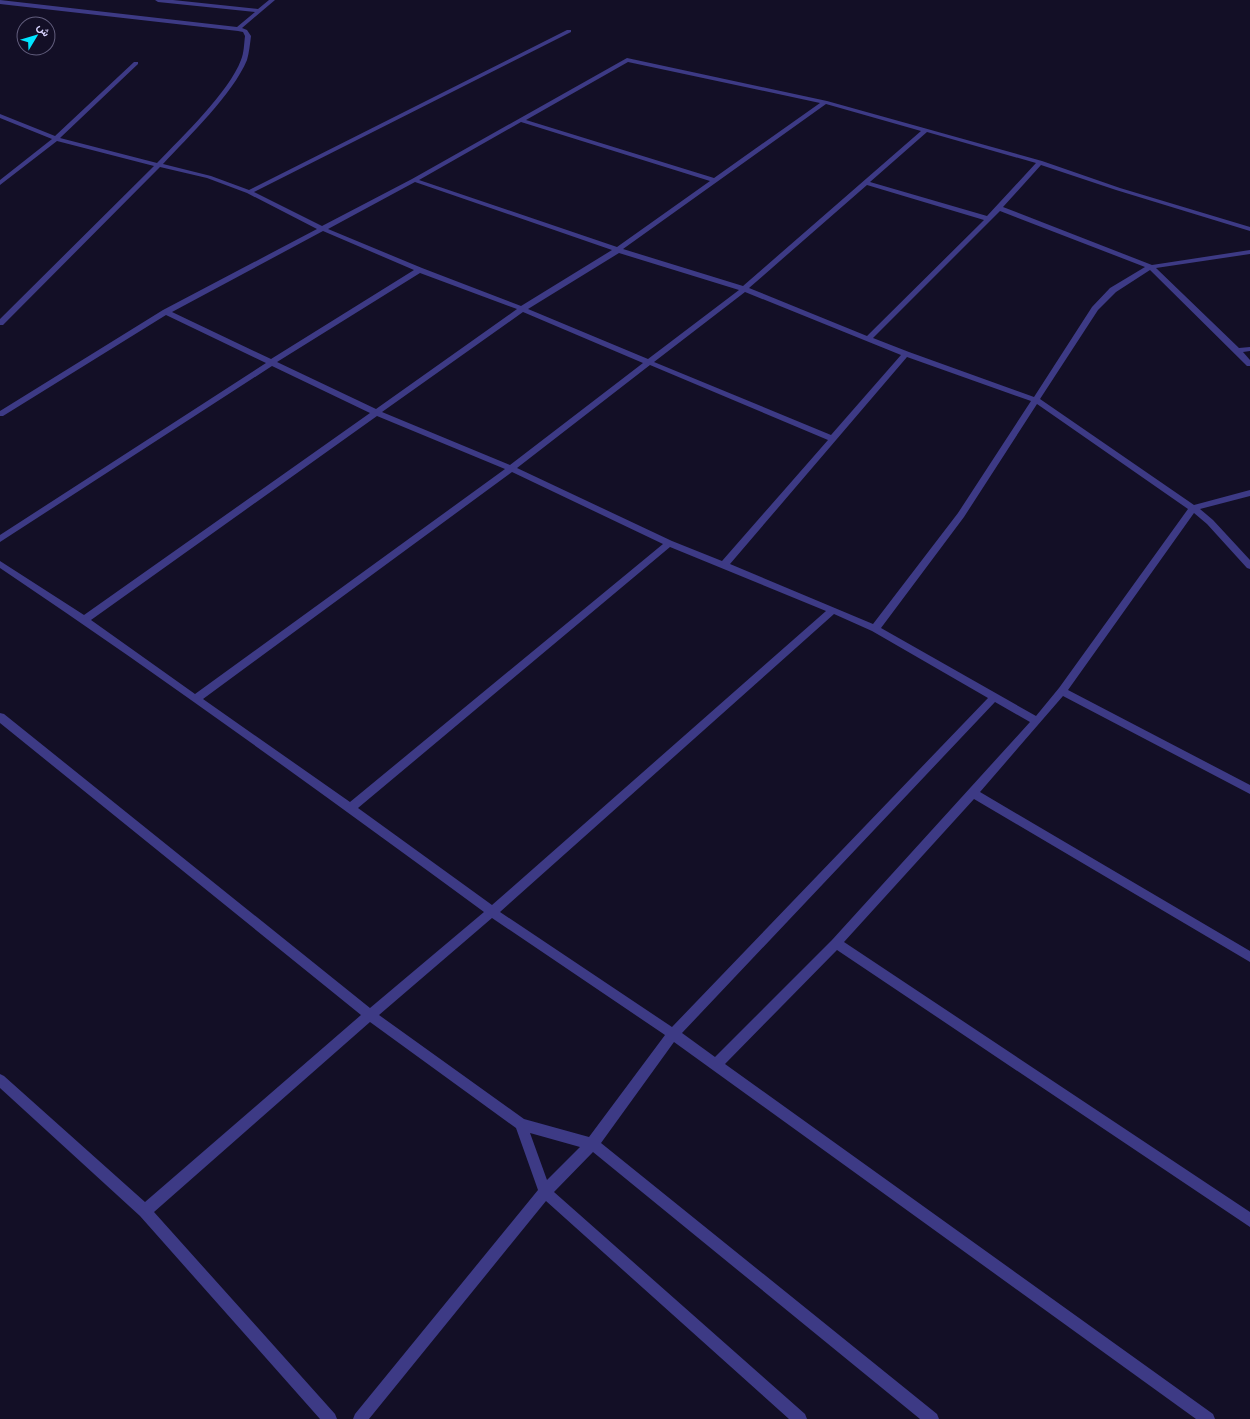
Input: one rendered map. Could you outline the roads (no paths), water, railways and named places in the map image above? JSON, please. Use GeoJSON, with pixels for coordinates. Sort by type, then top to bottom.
{"type":"FeatureCollection","features":[{"type":"Feature","properties":{"kind":"street"},"geometry":{"type":"LineString","coordinates":[[158,0],[260,11]]}},
{"type":"Feature","properties":{"kind":"street"},"geometry":{"type":"LineString","coordinates":[[238,29],[272,0]]}},
{"type":"Feature","properties":{"kind":"street"},"geometry":{"type":"LineString","coordinates":[[0,2],[238,29],[245,31],[248,36],[244,60],[218,100],[160,164],[0,324]]}},
{"type":"Feature","properties":{"kind":"street"},"geometry":{"type":"LineString","coordinates":[[249,192],[568,31]]}},
{"type":"Feature","properties":{"kind":"street"},"geometry":{"type":"LineString","coordinates":[[0,414],[166,312],[414,180],[627,60],[825,102],[1040,162],[1125,191],[1250,229]]}},
{"type":"Feature","properties":{"kind":"street"},"geometry":{"type":"LineString","coordinates":[[0,183],[56,139],[136,63]]}},
{"type":"Feature","properties":{"kind":"street"},"geometry":{"type":"LineString","coordinates":[[84,620],[522,309],[618,250],[825,102]]}},
{"type":"Feature","properties":{"kind":"street"},"geometry":{"type":"LineString","coordinates":[[0,116],[56,139],[209,177],[249,192],[322,228],[419,270],[522,309],[648,363],[833,439]]}},
{"type":"Feature","properties":{"kind":"street"},"geometry":{"type":"LineString","coordinates":[[521,120],[715,181]]}},
{"type":"Feature","properties":{"kind":"street"},"geometry":{"type":"LineString","coordinates":[[195,700],[511,468],[744,290],[926,130]]}},
{"type":"Feature","properties":{"kind":"street"},"geometry":{"type":"LineString","coordinates":[[868,339],[989,219],[1040,162]]}},
{"type":"Feature","properties":{"kind":"street"},"geometry":{"type":"LineString","coordinates":[[414,180],[618,250],[744,290],[906,354],[1036,400],[1193,508],[1210,522],[1250,566]]}},
{"type":"Feature","properties":{"kind":"street"},"geometry":{"type":"LineString","coordinates":[[866,183],[989,219]]}},
{"type":"Feature","properties":{"kind":"street"},"geometry":{"type":"LineString","coordinates":[[999,208],[1151,267],[1250,364]]}},
{"type":"Feature","properties":{"kind":"street"},"geometry":{"type":"LineString","coordinates":[[875,629],[961,515],[1095,309],[1113,290],[1151,267],[1250,252]]}},
{"type":"Feature","properties":{"kind":"street"},"geometry":{"type":"LineString","coordinates":[[0,539],[271,363],[419,270]]}},
{"type":"Feature","properties":{"kind":"street"},"geometry":{"type":"LineString","coordinates":[[166,312],[375,412],[511,468],[669,543],[833,610],[875,629],[996,696],[1037,721]]}},
{"type":"Feature","properties":{"kind":"street"},"geometry":{"type":"LineString","coordinates":[[1237,351],[1250,349]]}},
{"type":"Feature","properties":{"kind":"street"},"geometry":{"type":"LineString","coordinates":[[724,566],[906,354]]}},
{"type":"Feature","properties":{"kind":"street"},"geometry":{"type":"LineString","coordinates":[[716,1065],[836,943],[973,794],[1037,721],[1062,691],[1193,508],[1250,493]]}},
{"type":"Feature","properties":{"kind":"street"},"geometry":{"type":"LineString","coordinates":[[350,808],[669,543]]}},
{"type":"Feature","properties":{"kind":"street"},"geometry":{"type":"LineString","coordinates":[[0,564],[84,620],[195,700],[350,808],[492,912],[716,1065],[1208,1419]]}},
{"type":"Feature","properties":{"kind":"street"},"geometry":{"type":"LineString","coordinates":[[145,1212],[370,1015],[492,912],[833,610]]}},
{"type":"Feature","properties":{"kind":"street"},"geometry":{"type":"LineString","coordinates":[[1062,691],[1250,790]]}},
{"type":"Feature","properties":{"kind":"street"},"geometry":{"type":"LineString","coordinates":[[360,1419],[545,1192],[592,1144],[672,1034],[996,696]]}},
{"type":"Feature","properties":{"kind":"street"},"geometry":{"type":"LineString","coordinates":[[0,717],[370,1015],[521,1124],[592,1144],[932,1419]]}},
{"type":"Feature","properties":{"kind":"street"},"geometry":{"type":"LineString","coordinates":[[973,794],[1250,958]]}},
{"type":"Feature","properties":{"kind":"street"},"geometry":{"type":"LineString","coordinates":[[836,943],[1250,1220]]}},
{"type":"Feature","properties":{"kind":"street"},"geometry":{"type":"LineString","coordinates":[[0,1080],[145,1212],[330,1419]]}},
{"type":"Feature","properties":{"kind":"street"},"geometry":{"type":"LineString","coordinates":[[521,1124],[545,1192],[800,1419]]}}]}
